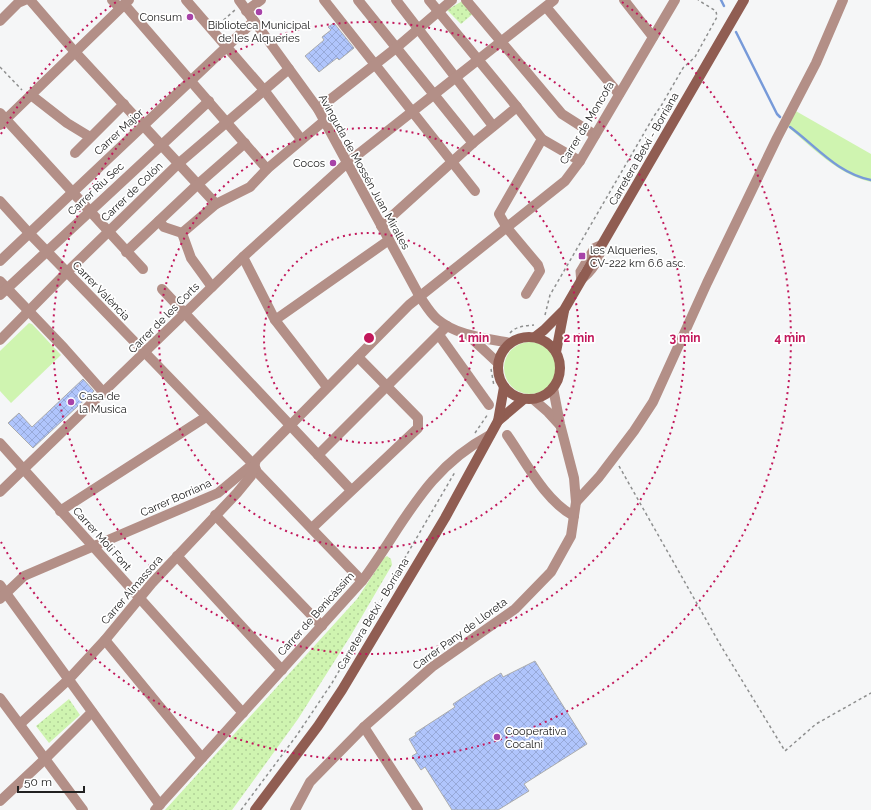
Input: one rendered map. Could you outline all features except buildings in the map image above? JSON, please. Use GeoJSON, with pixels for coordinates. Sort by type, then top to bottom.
{"type":"FeatureCollection","features":[{"type":"Feature","properties":{"kind":"main road","name":"Carretera Betxí - Borriana"},"geometry":{"type":"LineString","coordinates":[[535,337],[564,310],[744,0]]}},
{"type":"Feature","properties":{"kind":"main road","name":"Carretera Betxí - Borriana"},"geometry":{"type":"LineString","coordinates":[[556,352],[564,310]]}},
{"type":"Feature","properties":{"kind":"main road"},"geometry":{"type":"LineString","coordinates":[[526,337],[535,337],[550,345],[556,352],[560,361],[560,371],[558,380],[547,394],[528,400],[516,397],[504,387],[498,376],[498,363],[500,355],[510,343],[526,337]]}},
{"type":"Feature","properties":{"kind":"main road","name":"Carretera Betxí - Borriana"},"geometry":{"type":"LineString","coordinates":[[256,810],[318,726],[342,690],[445,518],[498,421],[504,387]]}},
{"type":"Feature","properties":{"kind":"main road","name":"Carretera Betxí - Borriana"},"geometry":{"type":"LineString","coordinates":[[498,421],[528,400]]}},
{"type":"Feature","properties":{"kind":"street"},"geometry":{"type":"LineString","coordinates":[[0,21],[18,3],[25,0]]}},
{"type":"Feature","properties":{"kind":"street"},"geometry":{"type":"LineString","coordinates":[[30,0],[75,52],[216,204]]}},
{"type":"Feature","properties":{"kind":"street"},"geometry":{"type":"LineString","coordinates":[[112,0],[124,4],[267,169]]}},
{"type":"Feature","properties":{"kind":"street"},"geometry":{"type":"LineString","coordinates":[[186,0],[264,90],[301,139]]}},
{"type":"Feature","properties":{"kind":"street"},"geometry":{"type":"LineString","coordinates":[[241,6],[261,0]]}},
{"type":"Feature","properties":{"kind":"street"},"geometry":{"type":"LineString","coordinates":[[324,0],[475,190]]}},
{"type":"Feature","properties":{"kind":"street"},"geometry":{"type":"LineString","coordinates":[[358,0],[473,143]]}},
{"type":"Feature","properties":{"kind":"street"},"geometry":{"type":"LineString","coordinates":[[396,0],[493,126]]}},
{"type":"Feature","properties":{"kind":"street"},"geometry":{"type":"LineString","coordinates":[[429,0],[517,107],[542,140],[580,161]]}},
{"type":"Feature","properties":{"kind":"street"},"geometry":{"type":"LineString","coordinates":[[318,110],[396,48],[452,0]]}},
{"type":"Feature","properties":{"kind":"street"},"geometry":{"type":"LineString","coordinates":[[466,0],[562,114],[595,135]]}},
{"type":"Feature","properties":{"kind":"street","name":"Carrer de les Corts"},"geometry":{"type":"LineString","coordinates":[[0,492],[145,354],[243,257],[347,163],[554,0]]}},
{"type":"Feature","properties":{"kind":"street"},"geometry":{"type":"LineString","coordinates":[[624,0],[653,37]]}},
{"type":"Feature","properties":{"kind":"street","name":"Carrer de Moncofa"},"geometry":{"type":"LineString","coordinates":[[420,297],[565,181],[580,161],[675,0]]}},
{"type":"Feature","properties":{"kind":"street"},"geometry":{"type":"LineString","coordinates":[[576,502],[614,458],[634,432],[653,402],[707,283],[777,138],[816,63],[842,0]]}},
{"type":"Feature","properties":{"kind":"street"},"geometry":{"type":"LineString","coordinates":[[124,4],[30,96],[2,119],[142,269]]}},
{"type":"Feature","properties":{"kind":"street","name":"Avinguda de Mossén Juan Miralles"},"geometry":{"type":"LineString","coordinates":[[241,6],[254,21],[318,110],[420,297],[436,318],[447,326],[468,335],[510,343]]}},
{"type":"Feature","properties":{"kind":"street"},"geometry":{"type":"LineString","coordinates":[[546,7],[619,94]]}},
{"type":"Feature","properties":{"kind":"street","name":"Carrer Major"},"geometry":{"type":"LineString","coordinates":[[0,261],[254,21]]}},
{"type":"Feature","properties":{"kind":"street","name":"Carrer de Colón"},"geometry":{"type":"LineString","coordinates":[[0,340],[67,272],[178,164],[289,69]]}},
{"type":"Feature","properties":{"kind":"street"},"geometry":{"type":"LineString","coordinates":[[30,96],[66,123],[90,137]]}},
{"type":"Feature","properties":{"kind":"street","name":"Carrer Riu Sec"},"geometry":{"type":"LineString","coordinates":[[2,288],[47,251],[209,101]]}},
{"type":"Feature","properties":{"kind":"street"},"geometry":{"type":"LineString","coordinates":[[75,153],[124,104]]}},
{"type":"Feature","properties":{"kind":"street"},"geometry":{"type":"LineString","coordinates":[[381,226],[473,143],[517,107]]}},
{"type":"Feature","properties":{"kind":"street"},"geometry":{"type":"LineString","coordinates":[[182,232],[216,204],[250,187],[267,169],[324,121]]}},
{"type":"Feature","properties":{"kind":"street"},"geometry":{"type":"LineString","coordinates":[[526,294],[540,270],[538,265],[508,228],[499,214],[542,140]]}},
{"type":"Feature","properties":{"kind":"street"},"geometry":{"type":"LineString","coordinates":[[126,252],[197,185],[245,143]]}},
{"type":"Feature","properties":{"kind":"street","name":"Carrer València"},"geometry":{"type":"LineString","coordinates":[[0,201],[29,233],[254,466]]}},
{"type":"Feature","properties":{"kind":"street"},"geometry":{"type":"LineString","coordinates":[[159,221],[164,227],[182,232]]}},
{"type":"Feature","properties":{"kind":"street"},"geometry":{"type":"LineString","coordinates":[[182,232],[191,258],[212,288]]}},
{"type":"Feature","properties":{"kind":"street"},"geometry":{"type":"LineString","coordinates":[[275,320],[389,240]]}},
{"type":"Feature","properties":{"kind":"street"},"geometry":{"type":"LineString","coordinates":[[243,257],[275,320],[327,387]]}},
{"type":"Feature","properties":{"kind":"street"},"geometry":{"type":"LineString","coordinates":[[2,288],[30,311],[104,393]]}},
{"type":"Feature","properties":{"kind":"street"},"geometry":{"type":"LineString","coordinates":[[162,289],[352,490]]}},
{"type":"Feature","properties":{"kind":"street","name":"Carrer Borriana"},"geometry":{"type":"LineString","coordinates":[[2,592],[24,576],[218,493],[248,468],[254,466],[256,460],[327,387],[409,305],[420,297]]}},
{"type":"Feature","properties":{"kind":"street"},"geometry":{"type":"LineString","coordinates":[[318,455],[447,326]]}},
{"type":"Feature","properties":{"kind":"street"},"geometry":{"type":"LineString","coordinates":[[439,335],[489,405]]}},
{"type":"Feature","properties":{"kind":"street","name":"Avinguda de Mossén Juan Miralles"},"geometry":{"type":"LineString","coordinates":[[468,335],[498,363]]}},
{"type":"Feature","properties":{"kind":"street"},"geometry":{"type":"LineString","coordinates":[[312,528],[418,428],[418,418],[358,356]]}},
{"type":"Feature","properties":{"kind":"street","name":"Carrer Pany de Lloreta"},"geometry":{"type":"LineString","coordinates":[[295,810],[310,782],[364,727],[432,667],[515,609],[551,572],[571,536],[576,502],[574,478],[560,424],[553,388]]}},
{"type":"Feature","properties":{"kind":"street"},"geometry":{"type":"LineString","coordinates":[[528,400],[548,412],[560,424]]}},
{"type":"Feature","properties":{"kind":"street"},"geometry":{"type":"LineString","coordinates":[[60,510],[206,417]]}},
{"type":"Feature","properties":{"kind":"street","name":"Carrer de Benicàssim"},"geometry":{"type":"LineString","coordinates":[[158,807],[362,581],[416,499],[436,475],[469,446],[490,435]]}},
{"type":"Feature","properties":{"kind":"street"},"geometry":{"type":"LineString","coordinates":[[507,435],[551,498],[563,510],[574,516]]}},
{"type":"Feature","properties":{"kind":"street","name":"Carrer Molí Font"},"geometry":{"type":"LineString","coordinates":[[0,443],[243,713]]}},
{"type":"Feature","properties":{"kind":"street"},"geometry":{"type":"LineString","coordinates":[[254,466],[257,472],[362,581]]}},
{"type":"Feature","properties":{"kind":"street","name":"Carrer Almassora"},"geometry":{"type":"LineString","coordinates":[[20,724],[68,680],[105,640],[139,598],[215,515],[228,503],[251,476],[254,466]]}},
{"type":"Feature","properties":{"kind":"street"},"geometry":{"type":"LineString","coordinates":[[218,493],[228,503]]}},
{"type":"Feature","properties":{"kind":"street"},"geometry":{"type":"LineString","coordinates":[[215,515],[322,626]]}},
{"type":"Feature","properties":{"kind":"street"},"geometry":{"type":"LineString","coordinates":[[177,556],[282,670]]}},
{"type":"Feature","properties":{"kind":"street"},"geometry":{"type":"LineString","coordinates":[[2,592],[92,712],[158,807]]}},
{"type":"Feature","properties":{"kind":"street"},"geometry":{"type":"LineString","coordinates":[[105,640],[202,758]]}},
{"type":"Feature","properties":{"kind":"street"},"geometry":{"type":"LineString","coordinates":[[2,704],[20,724],[83,810]]}},
{"type":"Feature","properties":{"kind":"street"},"geometry":{"type":"LineString","coordinates":[[0,801],[46,759],[92,712]]}},
{"type":"Feature","properties":{"kind":"street"},"geometry":{"type":"LineString","coordinates":[[364,727],[418,810]]}},
{"type":"Feature","properties":{"kind":"path"},"geometry":{"type":"LineString","coordinates":[[698,0],[716,11]]}},
{"type":"Feature","properties":{"kind":"path"},"geometry":{"type":"LineString","coordinates":[[212,30],[241,6]]}},
{"type":"Feature","properties":{"kind":"path"},"geometry":{"type":"LineString","coordinates":[[0,67],[30,96]]}},
{"type":"Feature","properties":{"kind":"path"},"geometry":{"type":"LineString","coordinates":[[614,458],[721,646],[785,751],[816,724],[871,693]]}},
{"type":"Feature","properties":{"kind":"green space"},"geometry":{"type":"Polygon","coordinates":[[[464,0],[475,12],[461,24],[447,10],[464,0]]]}},
{"type":"Feature","properties":{"kind":"green space"},"geometry":{"type":"Polygon","coordinates":[[[794,110],[871,154],[871,182],[836,167],[787,126],[794,110]]]}},
{"type":"Feature","properties":{"kind":"green space"},"geometry":{"type":"Polygon","coordinates":[[[29,323],[32,324],[61,355],[11,403],[0,391],[0,351],[29,323]]]}},
{"type":"Feature","properties":{"kind":"green space"},"geometry":{"type":"Polygon","coordinates":[[[525,342],[535,342],[549,349],[556,363],[556,373],[549,387],[535,394],[525,394],[515,390],[508,383],[504,373],[504,363],[508,353],[515,346],[525,342]]]}},
{"type":"Feature","properties":{"kind":"green space"},"geometry":{"type":"Polygon","coordinates":[[[387,556],[391,559],[392,565],[351,635],[298,719],[232,810],[165,810],[357,599],[384,558],[387,556]]]}},
{"type":"Feature","properties":{"kind":"green space"},"geometry":{"type":"Polygon","coordinates":[[[69,699],[80,715],[49,743],[36,726],[69,699]]]}},
{"type":"Feature","properties":{"kind":"waterway"},"geometry":{"type":"LineString","coordinates":[[721,0],[724,6]]}},
{"type":"Feature","properties":{"kind":"waterway"},"geometry":{"type":"LineString","coordinates":[[736,32],[777,114],[780,117]]}},
{"type":"Feature","properties":{"kind":"waterway"},"geometry":{"type":"LineString","coordinates":[[790,127],[848,172],[871,180]]}},
{"type":"Feature","properties":{"kind":"place","name":"Biblioteca Municipal de les Alqueries"},"geometry":{"type":"Point","coordinates":[259,12]}},
{"type":"Feature","properties":{"kind":"place","name":"Consum"},"geometry":{"type":"Point","coordinates":[190,17]}},
{"type":"Feature","properties":{"kind":"place","name":"Cocos"},"geometry":{"type":"Point","coordinates":[333,163]}},
{"type":"Feature","properties":{"kind":"place","name":"les Alqueries, CV-222 km 6.6 asc."},"geometry":{"type":"Point","coordinates":[582,256]}},
{"type":"Feature","properties":{"kind":"place","name":"Casa de la Musica"},"geometry":{"type":"Point","coordinates":[71,402]}},
{"type":"Feature","properties":{"kind":"place","name":"Cooperativa Cocalni"},"geometry":{"type":"Point","coordinates":[497,737]}}]}
